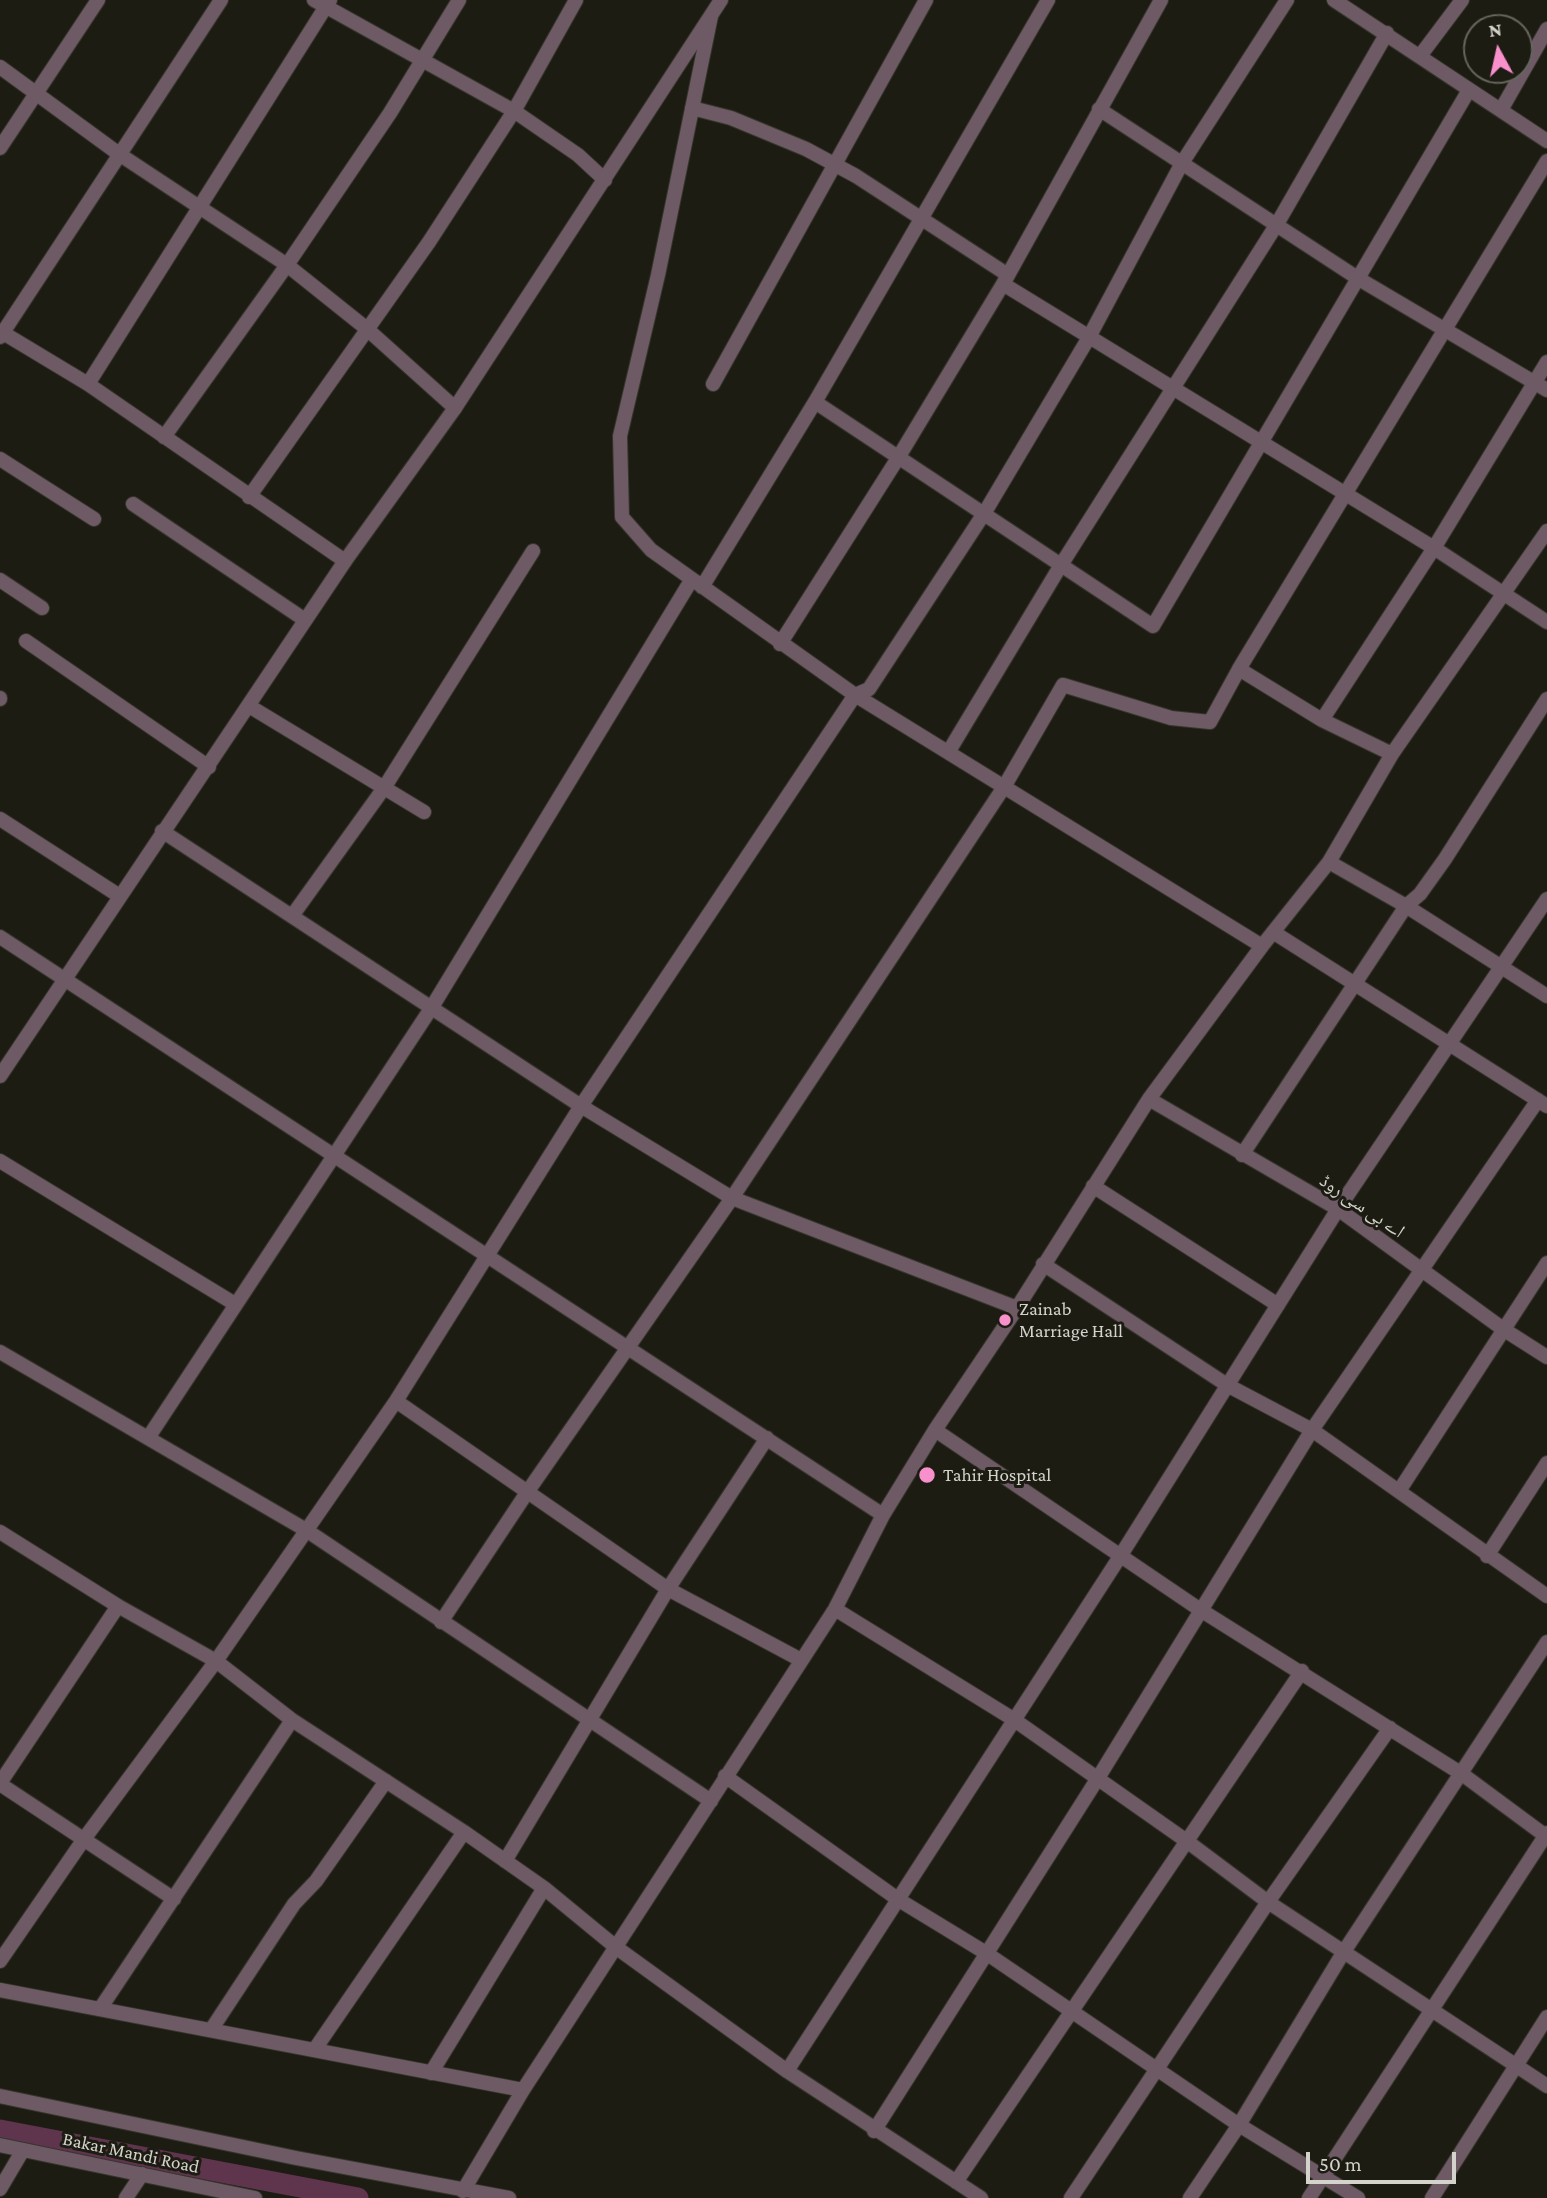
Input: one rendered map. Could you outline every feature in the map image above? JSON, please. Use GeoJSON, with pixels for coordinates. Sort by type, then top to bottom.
{"type":"FeatureCollection","features":[{"type":"Feature","properties":{"kind":"street"},"geometry":{"type":"LineString","coordinates":[[0,148],[98,0]]}},
{"type":"Feature","properties":{"kind":"street"},"geometry":{"type":"LineString","coordinates":[[164,437],[287,265],[459,0]]}},
{"type":"Feature","properties":{"kind":"street"},"geometry":{"type":"LineString","coordinates":[[249,497],[429,242],[514,111],[576,0]]}},
{"type":"Feature","properties":{"kind":"street"},"geometry":{"type":"LineString","coordinates":[[0,1076],[118,895],[209,767],[345,561],[455,408],[721,0]]}},
{"type":"Feature","properties":{"kind":"street"},"geometry":{"type":"LineString","coordinates":[[713,384],[926,0]]}},
{"type":"Feature","properties":{"kind":"street"},"geometry":{"type":"LineString","coordinates":[[148,1438],[432,1007],[697,583],[815,402],[1048,0]]}},
{"type":"Feature","properties":{"kind":"street"},"geometry":{"type":"LineString","coordinates":[[780,644],[898,458],[1005,280],[1161,0]]}},
{"type":"Feature","properties":{"kind":"street"},"geometry":{"type":"LineString","coordinates":[[0,1961],[84,1839],[216,1661],[396,1401],[581,1106],[855,695],[869,688],[985,512],[1088,339],[1182,163],[1287,0]]}},
{"type":"Feature","properties":{"kind":"street"},"geometry":{"type":"LineString","coordinates":[[1334,0],[1547,141]]}},
{"type":"Feature","properties":{"kind":"street"},"geometry":{"type":"LineString","coordinates":[[1420,56],[1462,0]]}},
{"type":"Feature","properties":{"kind":"street"},"geometry":{"type":"LineString","coordinates":[[219,1],[1,333],[88,384],[345,561]]}},
{"type":"Feature","properties":{"kind":"street"},"geometry":{"type":"LineString","coordinates":[[88,384],[324,2],[514,111],[578,155],[605,180]]}},
{"type":"Feature","properties":{"kind":"street"},"geometry":{"type":"LineString","coordinates":[[711,15],[657,275],[620,436],[622,517],[651,550],[855,695],[1262,946]]}},
{"type":"Feature","properties":{"kind":"street"},"geometry":{"type":"LineString","coordinates":[[1501,110],[1547,29]]}},
{"type":"Feature","properties":{"kind":"street"},"geometry":{"type":"LineString","coordinates":[[949,751],[1061,565],[1277,225],[1387,33]]}},
{"type":"Feature","properties":{"kind":"street"},"geometry":{"type":"LineString","coordinates":[[0,67],[119,155],[287,265],[367,329],[455,408]]}},
{"type":"Feature","properties":{"kind":"street"},"geometry":{"type":"LineString","coordinates":[[815,402],[985,512],[1153,626],[1469,90]]}},
{"type":"Feature","properties":{"kind":"street"},"geometry":{"type":"LineString","coordinates":[[692,108],[732,118],[835,165],[921,218],[1088,339],[1173,387],[1547,622]]}},
{"type":"Feature","properties":{"kind":"street"},"geometry":{"type":"LineString","coordinates":[[1099,109],[1359,279],[1541,386]]}},
{"type":"Feature","properties":{"kind":"street"},"geometry":{"type":"LineString","coordinates":[[440,1622],[732,1198],[1004,788],[1063,685],[1171,718],[1210,722],[1443,329],[1547,161]]}},
{"type":"Feature","properties":{"kind":"street"},"geometry":{"type":"LineString","coordinates":[[1322,720],[1541,386],[1547,362]]}},
{"type":"Feature","properties":{"kind":"street"},"geometry":{"type":"LineString","coordinates":[[0,459],[94,519]]}},
{"type":"Feature","properties":{"kind":"street"},"geometry":{"type":"LineString","coordinates":[[133,504],[305,620]]}},
{"type":"Feature","properties":{"kind":"street"},"geometry":{"type":"LineString","coordinates":[[462,2194],[523,2090],[835,1609],[883,1515],[935,1430],[1017,1308],[1149,1099],[1262,946],[1329,862],[1392,754],[1547,531]]}},
{"type":"Feature","properties":{"kind":"street"},"geometry":{"type":"LineString","coordinates":[[292,916],[384,788],[533,551]]}},
{"type":"Feature","properties":{"kind":"street"},"geometry":{"type":"LineString","coordinates":[[0,580],[42,608]]}},
{"type":"Feature","properties":{"kind":"street"},"geometry":{"type":"LineString","coordinates":[[26,641],[209,767]]}},
{"type":"Feature","properties":{"kind":"street"},"geometry":{"type":"LineString","coordinates":[[1239,669],[1322,720],[1392,754]]}},
{"type":"Feature","properties":{"kind":"street"},"geometry":{"type":"LineString","coordinates":[[1242,1154],[1406,906],[1420,894],[1445,859],[1547,699]]}},
{"type":"Feature","properties":{"kind":"street"},"geometry":{"type":"LineString","coordinates":[[248,706],[424,812]]}},
{"type":"Feature","properties":{"kind":"street"},"geometry":{"type":"LineString","coordinates":[[0,819],[118,895]]}},
{"type":"Feature","properties":{"kind":"street"},"geometry":{"type":"LineString","coordinates":[[162,831],[581,1106],[732,1198],[1017,1308]]}},
{"type":"Feature","properties":{"kind":"street"},"geometry":{"type":"LineString","coordinates":[[1329,862],[1406,906],[1547,996]]}},
{"type":"Feature","properties":{"kind":"street"},"geometry":{"type":"LineString","coordinates":[[787,2071],[1121,1556],[1338,1209],[1547,899]]}},
{"type":"Feature","properties":{"kind":"street"},"geometry":{"type":"LineString","coordinates":[[874,2131],[1098,1779],[1199,1609],[1312,1430],[1420,1269],[1542,1103],[1273,932]]}},
{"type":"Feature","properties":{"kind":"street"},"geometry":{"type":"LineString","coordinates":[[0,937],[883,1515]]}},
{"type":"Feature","properties":{"kind":"street","name":"اے بی سی روڈ"},"geometry":{"type":"LineString","coordinates":[[1149,1099],[1338,1209],[1503,1329],[1547,1357]]}},
{"type":"Feature","properties":{"kind":"street"},"geometry":{"type":"LineString","coordinates":[[0,1161],[235,1304]]}},
{"type":"Feature","properties":{"kind":"street"},"geometry":{"type":"LineString","coordinates":[[1093,1186],[1278,1305]]}},
{"type":"Feature","properties":{"kind":"street"},"geometry":{"type":"LineString","coordinates":[[1399,1491],[1547,1263]]}},
{"type":"Feature","properties":{"kind":"street"},"geometry":{"type":"LineString","coordinates":[[1043,1264],[1227,1385],[1312,1430],[1547,1596]]}},
{"type":"Feature","properties":{"kind":"street"},"geometry":{"type":"LineString","coordinates":[[0,1352],[306,1530],[711,1801]]}},
{"type":"Feature","properties":{"kind":"street"},"geometry":{"type":"LineString","coordinates":[[396,1401],[668,1589],[801,1660]]}},
{"type":"Feature","properties":{"kind":"street"},"geometry":{"type":"LineString","coordinates":[[935,1430],[1199,1609],[1302,1671],[1462,1774],[1546,1835],[1309,2198]]}},
{"type":"Feature","properties":{"kind":"street"},"geometry":{"type":"LineString","coordinates":[[505,1861],[668,1589],[767,1438]]}},
{"type":"Feature","properties":{"kind":"street"},"geometry":{"type":"LineString","coordinates":[[1487,1556],[1547,1463]]}},
{"type":"Feature","properties":{"kind":"street"},"geometry":{"type":"LineString","coordinates":[[0,1532],[118,1606],[216,1661],[292,1720],[464,1832],[544,1888],[617,1948],[787,2071],[874,2131],[981,2198]]}},
{"type":"Feature","properties":{"kind":"street"},"geometry":{"type":"LineString","coordinates":[[118,1606],[0,1784],[174,1899]]}},
{"type":"Feature","properties":{"kind":"street"},"geometry":{"type":"LineString","coordinates":[[835,1609],[1013,1719],[1188,1842],[1268,1902],[1547,2086]]}},
{"type":"Feature","properties":{"kind":"street"},"geometry":{"type":"LineString","coordinates":[[1190,2198],[1239,2125],[1343,1953],[1547,1642]]}},
{"type":"Feature","properties":{"kind":"street"},"geometry":{"type":"LineString","coordinates":[[956,2182],[1302,1671]]}},
{"type":"Feature","properties":{"kind":"street"},"geometry":{"type":"LineString","coordinates":[[100,2009],[292,1720]]}},
{"type":"Feature","properties":{"kind":"street"},"geometry":{"type":"LineString","coordinates":[[1071,2198],[1268,1902],[1390,1728]]}},
{"type":"Feature","properties":{"kind":"street"},"geometry":{"type":"LineString","coordinates":[[725,1776],[899,1900],[986,1954],[1239,2125],[1358,2198]]}},
{"type":"Feature","properties":{"kind":"street"},"geometry":{"type":"LineString","coordinates":[[211,2030],[294,1904],[324,1871],[386,1781]]}},
{"type":"Feature","properties":{"kind":"street"},"geometry":{"type":"LineString","coordinates":[[315,2049],[464,1832]]}},
{"type":"Feature","properties":{"kind":"street"},"geometry":{"type":"LineString","coordinates":[[431,2073],[544,1888]]}},
{"type":"Feature","properties":{"kind":"street"},"geometry":{"type":"LineString","coordinates":[[0,1990],[523,2090]]}},
{"type":"Feature","properties":{"kind":"street"},"geometry":{"type":"LineString","coordinates":[[1432,2198],[1547,2017]]}},
{"type":"Feature","properties":{"kind":"street"},"geometry":{"type":"LineString","coordinates":[[0,2096],[462,2194],[509,2198]]}},
{"type":"Feature","properties":{"kind":"street","name":"Bakar Mandi Road"},"geometry":{"type":"LineString","coordinates":[[0,2145],[255,2198]]}},
{"type":"Feature","properties":{"kind":"street"},"geometry":{"type":"LineString","coordinates":[[0,2189],[23,2150]]}},
{"type":"Feature","properties":{"kind":"street"},"geometry":{"type":"LineString","coordinates":[[126,2198],[142,2174]]}},
{"type":"Feature","properties":{"kind":"waterway"},"geometry":{"type":"LineString","coordinates":[[0,2130],[358,2198]]}},
{"type":"Feature","properties":{"kind":"place","name":"Zainab Marriage Hall"},"geometry":{"type":"Point","coordinates":[1005,1320]}},
{"type":"Feature","properties":{"kind":"place","name":"Tahir Hospital"},"geometry":{"type":"Point","coordinates":[927,1475]}}]}
